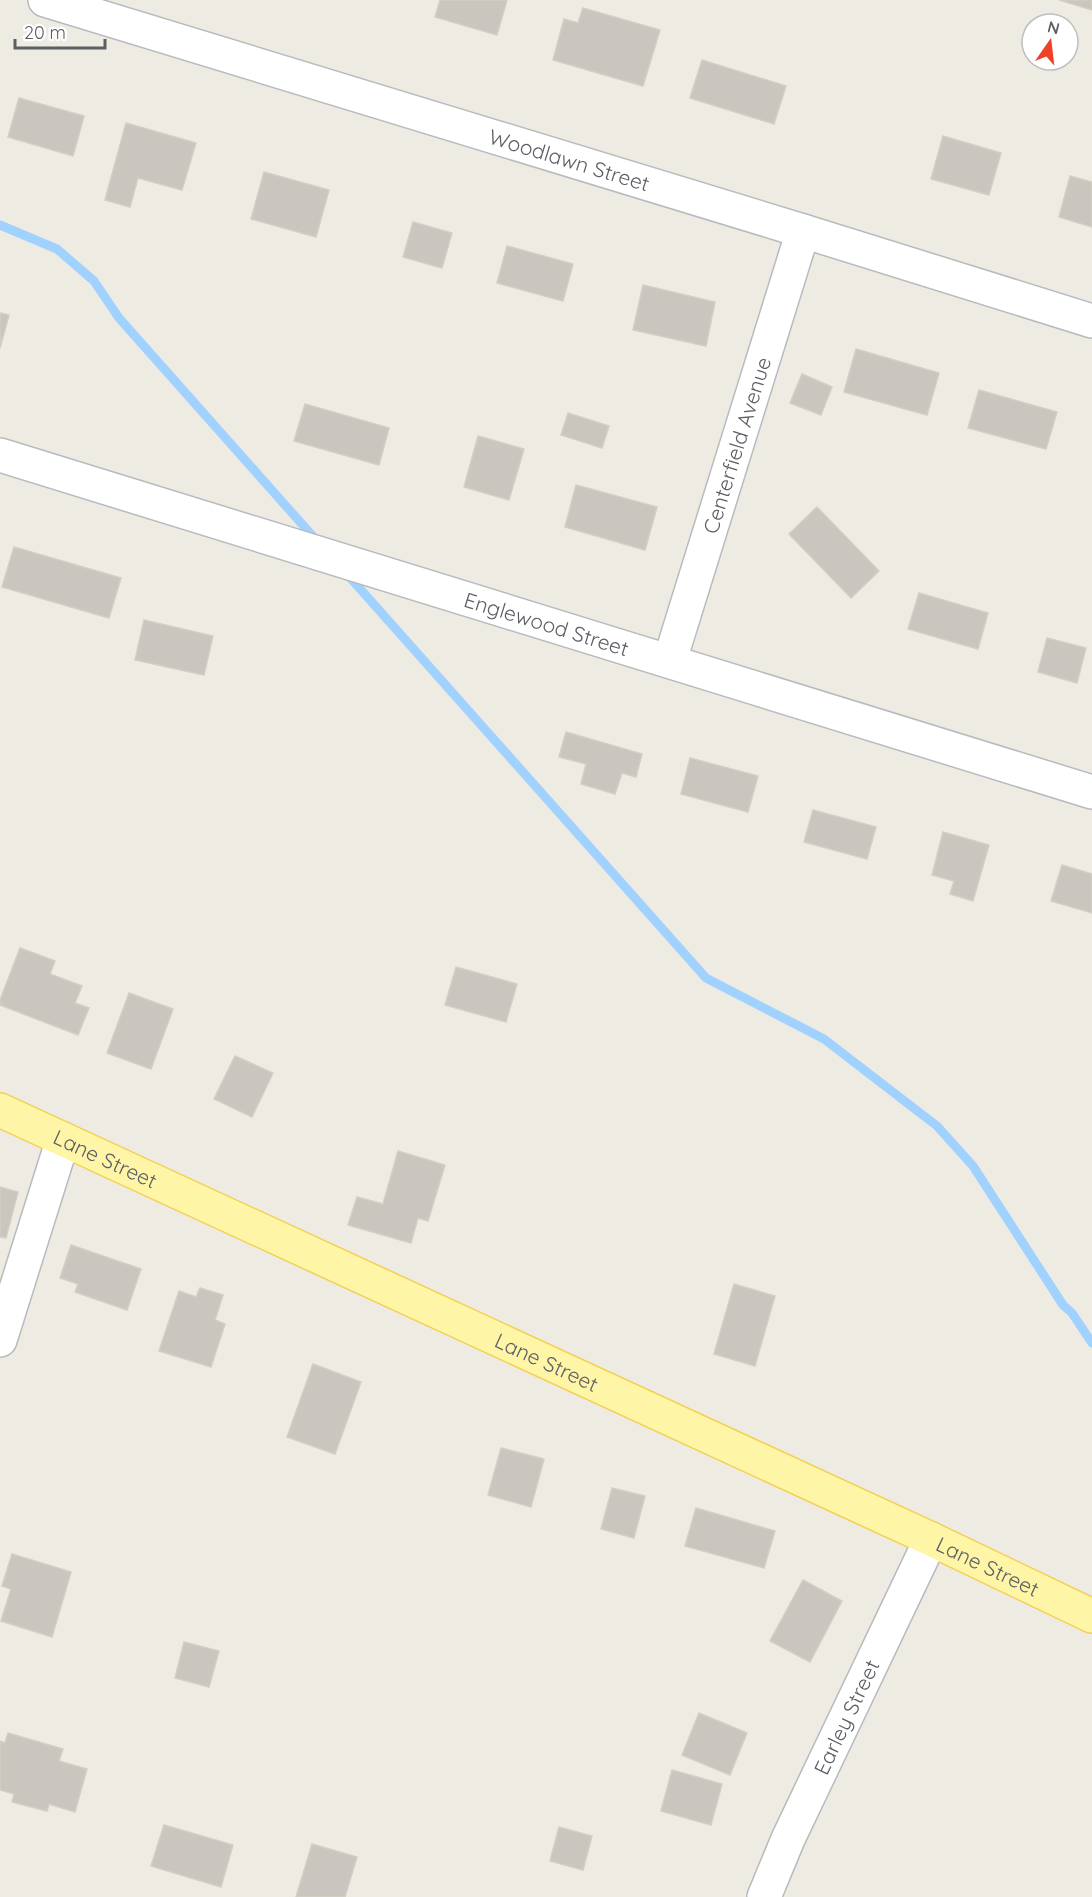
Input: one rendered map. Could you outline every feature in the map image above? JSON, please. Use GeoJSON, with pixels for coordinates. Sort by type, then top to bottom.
{"type":"FeatureCollection","features":[{"type":"Feature","properties":{"kind":"main road","name":"Lane Street"},"geometry":{"type":"LineString","coordinates":[[0,1110],[931,1539],[1092,1616]]}},
{"type":"Feature","properties":{"kind":"street","name":"Woodlawn Street"},"geometry":{"type":"LineString","coordinates":[[45,0],[1092,321]]}},
{"type":"Feature","properties":{"kind":"street","name":"Centerfield Avenue"},"geometry":{"type":"LineString","coordinates":[[670,660],[803,231]]}},
{"type":"Feature","properties":{"kind":"street","name":"Englewood Street"},"geometry":{"type":"LineString","coordinates":[[0,454],[1092,792]]}},
{"type":"Feature","properties":{"kind":"street"},"geometry":{"type":"LineString","coordinates":[[0,1340],[63,1139]]}},
{"type":"Feature","properties":{"kind":"street","name":"Earley Street"},"geometry":{"type":"LineString","coordinates":[[764,1897],[788,1839],[931,1539]]}},
{"type":"Feature","properties":{"kind":"building"},"geometry":{"type":"Polygon","coordinates":[[[440,0],[507,0],[497,35],[435,17],[440,0]]]}},
{"type":"Feature","properties":{"kind":"building"},"geometry":{"type":"Polygon","coordinates":[[[1059,0],[1092,0],[1092,10],[1059,0]]]}},
{"type":"Feature","properties":{"kind":"building"},"geometry":{"type":"Polygon","coordinates":[[[583,8],[660,30],[643,86],[553,60],[564,19],[578,23],[583,8]]]}},
{"type":"Feature","properties":{"kind":"building"},"geometry":{"type":"Polygon","coordinates":[[[702,60],[786,86],[774,124],[690,98],[702,60]]]}},
{"type":"Feature","properties":{"kind":"building"},"geometry":{"type":"Polygon","coordinates":[[[19,98],[84,116],[73,156],[8,137],[19,98]]]}},
{"type":"Feature","properties":{"kind":"building"},"geometry":{"type":"Polygon","coordinates":[[[126,123],[196,143],[182,190],[138,178],[130,207],[105,200],[126,123]]]}},
{"type":"Feature","properties":{"kind":"building"},"geometry":{"type":"Polygon","coordinates":[[[943,136],[1001,153],[989,195],[931,179],[943,136]]]}},
{"type":"Feature","properties":{"kind":"building"},"geometry":{"type":"Polygon","coordinates":[[[264,172],[329,190],[316,237],[251,219],[264,172]]]}},
{"type":"Feature","properties":{"kind":"building"},"geometry":{"type":"Polygon","coordinates":[[[1070,176],[1092,182],[1092,227],[1059,217],[1070,176]]]}},
{"type":"Feature","properties":{"kind":"building"},"geometry":{"type":"Polygon","coordinates":[[[413,222],[452,233],[442,268],[403,257],[413,222]]]}},
{"type":"Feature","properties":{"kind":"building"},"geometry":{"type":"Polygon","coordinates":[[[507,246],[573,264],[563,301],[497,283],[507,246]]]}},
{"type":"Feature","properties":{"kind":"building"},"geometry":{"type":"Polygon","coordinates":[[[643,285],[715,302],[706,346],[633,330],[643,285]]]}},
{"type":"Feature","properties":{"kind":"building"},"geometry":{"type":"Polygon","coordinates":[[[0,313],[9,315],[0,348],[0,313]]]}},
{"type":"Feature","properties":{"kind":"building"},"geometry":{"type":"Polygon","coordinates":[[[856,349],[939,373],[927,415],[844,392],[856,349]]]}},
{"type":"Feature","properties":{"kind":"building"},"geometry":{"type":"Polygon","coordinates":[[[802,374],[832,387],[821,415],[790,403],[802,374]]]}},
{"type":"Feature","properties":{"kind":"building"},"geometry":{"type":"Polygon","coordinates":[[[979,390],[1057,412],[1046,449],[968,428],[979,390]]]}},
{"type":"Feature","properties":{"kind":"building"},"geometry":{"type":"Polygon","coordinates":[[[305,404],[389,428],[379,465],[294,441],[305,404]]]}},
{"type":"Feature","properties":{"kind":"building"},"geometry":{"type":"Polygon","coordinates":[[[568,413],[609,426],[602,448],[561,435],[568,413]]]}},
{"type":"Feature","properties":{"kind":"building"},"geometry":{"type":"Polygon","coordinates":[[[478,436],[524,449],[509,500],[464,487],[478,436]]]}},
{"type":"Feature","properties":{"kind":"building"},"geometry":{"type":"Polygon","coordinates":[[[576,485],[657,507],[645,550],[565,527],[576,485]]]}},
{"type":"Feature","properties":{"kind":"building"},"geometry":{"type":"Polygon","coordinates":[[[817,507],[879,571],[851,598],[789,534],[817,507]]]}},
{"type":"Feature","properties":{"kind":"building"},"geometry":{"type":"Polygon","coordinates":[[[14,547],[121,578],[109,618],[2,587],[14,547]]]}},
{"type":"Feature","properties":{"kind":"building"},"geometry":{"type":"Polygon","coordinates":[[[919,593],[988,613],[978,649],[908,629],[919,593]]]}},
{"type":"Feature","properties":{"kind":"building"},"geometry":{"type":"Polygon","coordinates":[[[144,620],[213,636],[204,675],[135,660],[144,620]]]}},
{"type":"Feature","properties":{"kind":"building"},"geometry":{"type":"Polygon","coordinates":[[[1047,638],[1086,648],[1077,683],[1038,672],[1047,638]]]}},
{"type":"Feature","properties":{"kind":"building"},"geometry":{"type":"Polygon","coordinates":[[[566,732],[642,754],[636,777],[622,773],[615,794],[581,784],[586,764],[559,757],[566,732]]]}},
{"type":"Feature","properties":{"kind":"building"},"geometry":{"type":"Polygon","coordinates":[[[690,758],[758,776],[748,812],[681,794],[690,758]]]}},
{"type":"Feature","properties":{"kind":"building"},"geometry":{"type":"Polygon","coordinates":[[[813,810],[876,827],[867,859],[804,842],[813,810]]]}},
{"type":"Feature","properties":{"kind":"building"},"geometry":{"type":"Polygon","coordinates":[[[943,832],[989,845],[973,901],[950,894],[954,881],[932,875],[943,832]]]}},
{"type":"Feature","properties":{"kind":"building"},"geometry":{"type":"Polygon","coordinates":[[[1062,865],[1092,874],[1092,913],[1051,901],[1062,865]]]}},
{"type":"Feature","properties":{"kind":"building"},"geometry":{"type":"Polygon","coordinates":[[[20,948],[55,961],[50,974],[82,986],[75,1003],[89,1008],[78,1035],[0,1005],[20,948]]]}},
{"type":"Feature","properties":{"kind":"building"},"geometry":{"type":"Polygon","coordinates":[[[456,967],[517,984],[506,1022],[445,1005],[456,967]]]}},
{"type":"Feature","properties":{"kind":"building"},"geometry":{"type":"Polygon","coordinates":[[[129,993],[173,1009],[151,1069],[107,1053],[129,993]]]}},
{"type":"Feature","properties":{"kind":"building"},"geometry":{"type":"Polygon","coordinates":[[[235,1056],[273,1073],[252,1117],[214,1099],[235,1056]]]}},
{"type":"Feature","properties":{"kind":"building"},"geometry":{"type":"Polygon","coordinates":[[[398,1151],[445,1165],[428,1221],[418,1218],[411,1243],[348,1225],[357,1197],[383,1204],[398,1151]]]}},
{"type":"Feature","properties":{"kind":"building"},"geometry":{"type":"Polygon","coordinates":[[[0,1187],[18,1192],[6,1238],[0,1237],[0,1187]]]}},
{"type":"Feature","properties":{"kind":"building"},"geometry":{"type":"Polygon","coordinates":[[[71,1245],[141,1269],[127,1310],[75,1292],[78,1284],[60,1278],[71,1245]]]}},
{"type":"Feature","properties":{"kind":"building"},"geometry":{"type":"Polygon","coordinates":[[[734,1284],[775,1296],[755,1366],[714,1354],[734,1284]]]}},
{"type":"Feature","properties":{"kind":"building"},"geometry":{"type":"Polygon","coordinates":[[[200,1288],[223,1295],[215,1320],[225,1324],[211,1367],[159,1351],[179,1291],[196,1297],[200,1288]]]}},
{"type":"Feature","properties":{"kind":"building"},"geometry":{"type":"Polygon","coordinates":[[[313,1364],[361,1382],[335,1454],[287,1437],[313,1364]]]}},
{"type":"Feature","properties":{"kind":"building"},"geometry":{"type":"Polygon","coordinates":[[[501,1448],[544,1459],[531,1507],[488,1495],[501,1448]]]}},
{"type":"Feature","properties":{"kind":"building"},"geometry":{"type":"Polygon","coordinates":[[[612,1488],[645,1496],[634,1538],[601,1529],[612,1488]]]}},
{"type":"Feature","properties":{"kind":"building"},"geometry":{"type":"Polygon","coordinates":[[[696,1508],[775,1531],[764,1568],[685,1546],[696,1508]]]}},
{"type":"Feature","properties":{"kind":"building"},"geometry":{"type":"Polygon","coordinates":[[[12,1554],[71,1572],[52,1637],[1,1621],[11,1589],[2,1586],[12,1554]]]}},
{"type":"Feature","properties":{"kind":"building"},"geometry":{"type":"Polygon","coordinates":[[[803,1580],[842,1601],[810,1662],[770,1641],[803,1580]]]}},
{"type":"Feature","properties":{"kind":"building"},"geometry":{"type":"Polygon","coordinates":[[[184,1642],[219,1651],[209,1687],[175,1678],[184,1642]]]}},
{"type":"Feature","properties":{"kind":"building"},"geometry":{"type":"Polygon","coordinates":[[[699,1713],[747,1733],[730,1775],[682,1755],[699,1713]]]}},
{"type":"Feature","properties":{"kind":"building"},"geometry":{"type":"Polygon","coordinates":[[[8,1733],[63,1749],[59,1761],[87,1769],[75,1812],[49,1804],[47,1811],[12,1802],[14,1794],[0,1790],[0,1741],[5,1743],[8,1733]]]}},
{"type":"Feature","properties":{"kind":"building"},"geometry":{"type":"Polygon","coordinates":[[[672,1770],[722,1784],[711,1825],[661,1811],[672,1770]]]}},
{"type":"Feature","properties":{"kind":"building"},"geometry":{"type":"Polygon","coordinates":[[[164,1825],[233,1845],[221,1887],[151,1866],[164,1825]]]}},
{"type":"Feature","properties":{"kind":"building"},"geometry":{"type":"Polygon","coordinates":[[[559,1827],[592,1836],[583,1870],[550,1861],[559,1827]]]}},
{"type":"Feature","properties":{"kind":"building"},"geometry":{"type":"Polygon","coordinates":[[[312,1844],[357,1857],[345,1897],[296,1897],[312,1844]]]}},
{"type":"Feature","properties":{"kind":"waterway"},"geometry":{"type":"LineString","coordinates":[[0,225],[57,249],[94,281],[119,318],[317,541]]}},
{"type":"Feature","properties":{"kind":"waterway"},"geometry":{"type":"LineString","coordinates":[[346,573],[706,978],[824,1039],[937,1126],[973,1166],[1063,1305],[1072,1313],[1092,1343]]}}]}
